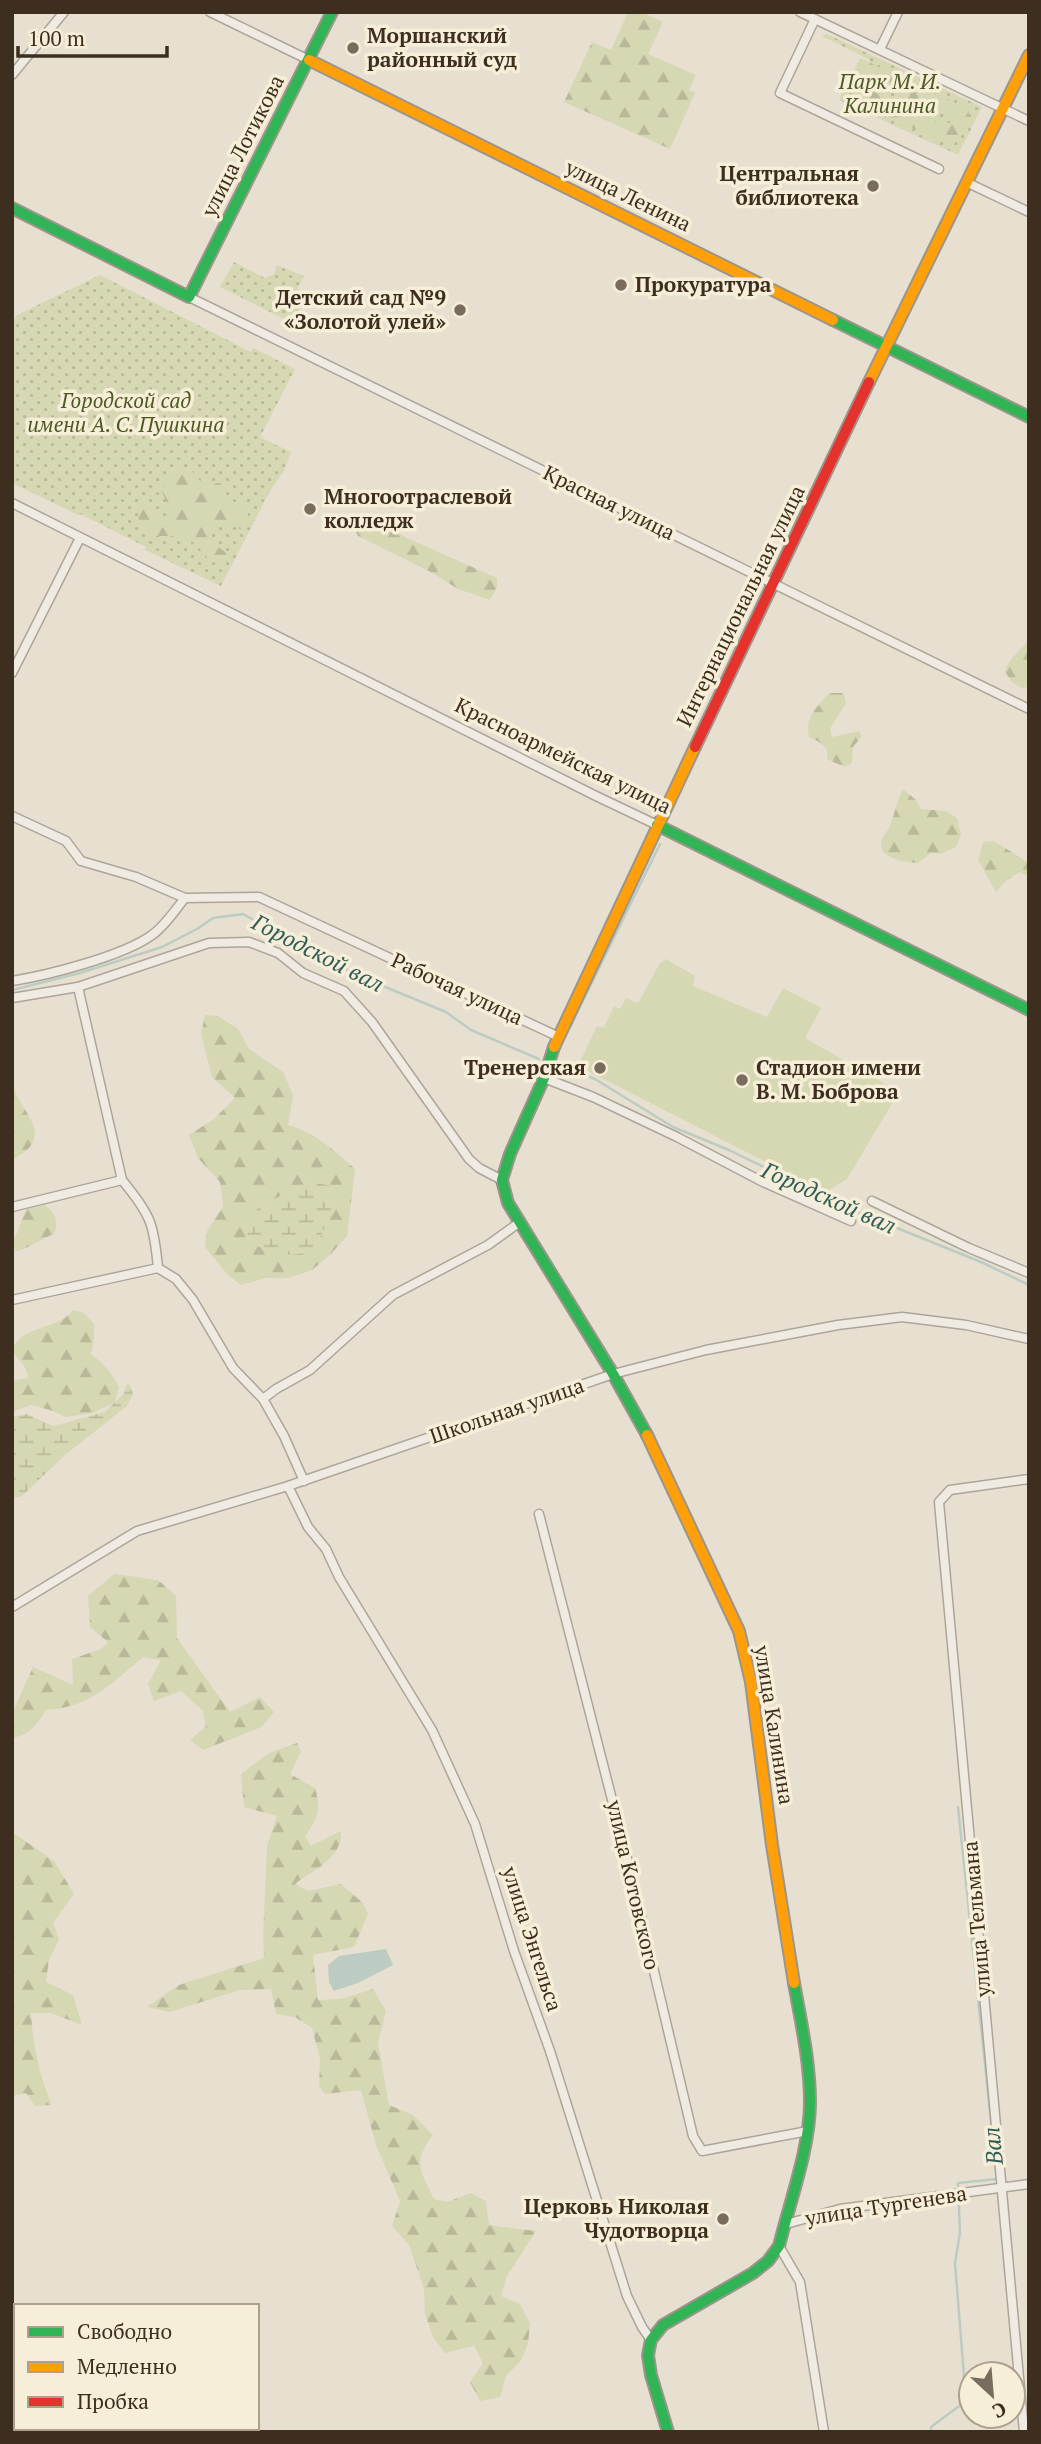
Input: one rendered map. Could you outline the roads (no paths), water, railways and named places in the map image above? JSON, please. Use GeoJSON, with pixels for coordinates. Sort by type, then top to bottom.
{"type":"FeatureCollection","features":[{"type":"Feature","properties":{"kind":"street"},"geometry":{"type":"LineString","coordinates":[[12,75],[64,12]]}},
{"type":"Feature","properties":{"kind":"street","name":"улица Ленина"},"geometry":{"type":"LineString","coordinates":[[210,12],[1029,416]]}},
{"type":"Feature","properties":{"kind":"street","name":"улица Лотикова"},"geometry":{"type":"LineString","coordinates":[[189,297],[332,12]]}},
{"type":"Feature","properties":{"kind":"street"},"geometry":{"type":"LineString","coordinates":[[800,12],[1029,121]]}},
{"type":"Feature","properties":{"kind":"street"},"geometry":{"type":"LineString","coordinates":[[880,50],[898,12]]}},
{"type":"Feature","properties":{"kind":"street"},"geometry":{"type":"LineString","coordinates":[[813,16],[780,93],[939,169]]}},
{"type":"Feature","properties":{"kind":"street","name":"Интернациональная улица"},"geometry":{"type":"LineString","coordinates":[[502,1180],[510,1154],[544,1078],[557,1036],[886,345],[1029,55]]}},
{"type":"Feature","properties":{"kind":"street"},"geometry":{"type":"LineString","coordinates":[[966,182],[1029,212]]}},
{"type":"Feature","properties":{"kind":"street"},"geometry":{"type":"LineString","coordinates":[[12,208],[189,297]]}},
{"type":"Feature","properties":{"kind":"street","name":"Красная улица"},"geometry":{"type":"LineString","coordinates":[[189,297],[1029,709]]}},
{"type":"Feature","properties":{"kind":"street","name":"Красноармейская улица"},"geometry":{"type":"LineString","coordinates":[[12,503],[1029,1010]]}},
{"type":"Feature","properties":{"kind":"street"},"geometry":{"type":"LineString","coordinates":[[12,673],[80,538]]}},
{"type":"Feature","properties":{"kind":"street","name":"Рабочая улица"},"geometry":{"type":"LineString","coordinates":[[12,816],[66,841],[81,861],[135,877],[185,898],[259,897],[557,1036]]}},
{"type":"Feature","properties":{"kind":"street"},"geometry":{"type":"LineString","coordinates":[[12,981],[125,951],[154,934],[185,898]]}},
{"type":"Feature","properties":{"kind":"street"},"geometry":{"type":"LineString","coordinates":[[12,998],[78,987],[209,943],[250,942],[278,953],[303,973],[344,991],[372,1022],[470,1158],[479,1168],[502,1180]]}},
{"type":"Feature","properties":{"kind":"street"},"geometry":{"type":"LineString","coordinates":[[78,987],[122,1180],[142,1204],[154,1229],[158,1268]]}},
{"type":"Feature","properties":{"kind":"street"},"geometry":{"type":"LineString","coordinates":[[544,1078],[605,1103],[761,1181],[851,1222]]}},
{"type":"Feature","properties":{"kind":"street"},"geometry":{"type":"LineString","coordinates":[[12,1207],[122,1180]]}},
{"type":"Feature","properties":{"kind":"street","name":"улица Калинина"},"geometry":{"type":"LineString","coordinates":[[502,1180],[508,1203],[613,1374],[659,1457],[739,1631],[751,1682],[772,1845],[807,2062],[810,2102],[808,2131],[779,2246],[753,2273],[663,2325],[651,2340]]}},
{"type":"Feature","properties":{"kind":"street"},"geometry":{"type":"LineString","coordinates":[[872,1201],[969,1248],[1029,1273]]}},
{"type":"Feature","properties":{"kind":"street"},"geometry":{"type":"LineString","coordinates":[[263,1399],[310,1370],[393,1295],[488,1245],[520,1222]]}},
{"type":"Feature","properties":{"kind":"street"},"geometry":{"type":"LineString","coordinates":[[12,1300],[158,1268],[176,1279],[193,1300],[233,1368],[263,1399],[284,1436],[304,1481]]}},
{"type":"Feature","properties":{"kind":"street","name":"Школьная улица"},"geometry":{"type":"LineString","coordinates":[[12,1607],[136,1531],[304,1481],[613,1374],[706,1350],[838,1325],[902,1317],[967,1325],[1029,1339]]}},
{"type":"Feature","properties":{"kind":"street","name":"улица Тельмана"},"geometry":{"type":"LineString","coordinates":[[1024,2432],[939,1502],[950,1490],[1029,1479]]}},
{"type":"Feature","properties":{"kind":"street","name":"улица Энгельса"},"geometry":{"type":"LineString","coordinates":[[288,1486],[309,1527],[326,1549],[339,1577],[432,1730],[475,1824],[627,2297],[651,2340]]}},
{"type":"Feature","properties":{"kind":"street","name":"улица Котовского"},"geometry":{"type":"LineString","coordinates":[[539,1514],[592,1717],[693,2137],[702,2151],[808,2131]]}},
{"type":"Feature","properties":{"kind":"street","name":"улица Тургенева"},"geometry":{"type":"LineString","coordinates":[[786,2224],[840,2209],[1029,2184]]}},
{"type":"Feature","properties":{"kind":"street"},"geometry":{"type":"LineString","coordinates":[[779,2246],[800,2282],[824,2432]]}},
{"type":"Feature","properties":{"kind":"street"},"geometry":{"type":"LineString","coordinates":[[651,2340],[648,2355],[651,2375],[668,2432]]}},
{"type":"Feature","properties":{"kind":"waterway"},"geometry":{"type":"LineString","coordinates":[[570,1027],[660,844]]}},
{"type":"Feature","properties":{"kind":"waterway","name":"Городской вал"},"geometry":{"type":"LineString","coordinates":[[12,990],[80,973],[162,947],[213,918],[243,914],[324,959],[446,1012],[471,1030],[539,1059]]}},
{"type":"Feature","properties":{"kind":"waterway","name":"Городской вал"},"geometry":{"type":"LineString","coordinates":[[558,1068],[569,1069],[595,1079],[673,1127],[729,1150],[845,1207],[981,1262],[1029,1285]]}},
{"type":"Feature","properties":{"kind":"waterway","name":"Вал"},"geometry":{"type":"LineString","coordinates":[[931,2432],[931,2427],[966,2401],[955,2263],[960,2233],[958,2183],[997,2179],[958,1807]]}},
{"type":"Feature","properties":{"kind":"place","name":"Моршанский районный суд"},"geometry":{"type":"Point","coordinates":[353,48]}},
{"type":"Feature","properties":{"kind":"place","name":"Центральная библиотека"},"geometry":{"type":"Point","coordinates":[873,186]}},
{"type":"Feature","properties":{"kind":"place","name":"Прокуратура"},"geometry":{"type":"Point","coordinates":[621,285]}},
{"type":"Feature","properties":{"kind":"place","name":"Детский сад №9 «Золотой улей»"},"geometry":{"type":"Point","coordinates":[460,310]}},
{"type":"Feature","properties":{"kind":"place","name":"Многоотраслевой колледж"},"geometry":{"type":"Point","coordinates":[310,509]}},
{"type":"Feature","properties":{"kind":"place","name":"Тренерская"},"geometry":{"type":"Point","coordinates":[600,1068]}},
{"type":"Feature","properties":{"kind":"place","name":"Стадион имени В. М. Боброва"},"geometry":{"type":"Point","coordinates":[742,1080]}},
{"type":"Feature","properties":{"kind":"place","name":"Церковь Николая Чудотворца"},"geometry":{"type":"Point","coordinates":[723,2219]}},
{"type":"Feature","properties":{"kind":"park label","name":"Парк М. И. Калинина"},"geometry":{"type":"Point","coordinates":[890,94]}},
{"type":"Feature","properties":{"kind":"park label","name":"Городской сад имени А. С. Пушкина"},"geometry":{"type":"Point","coordinates":[126,413]}}]}
